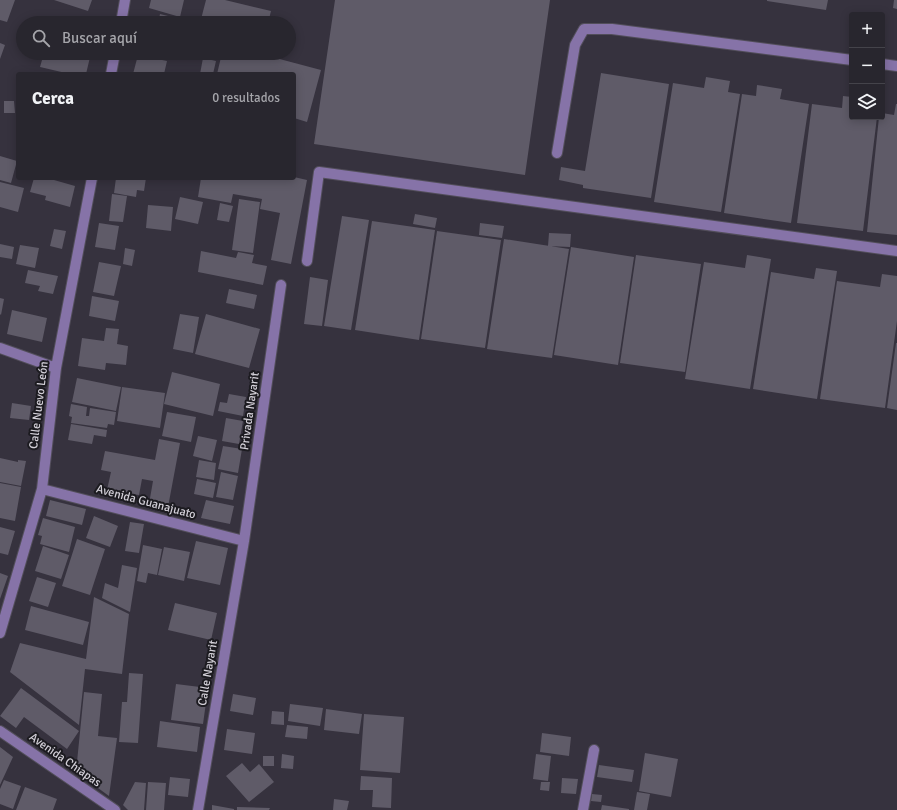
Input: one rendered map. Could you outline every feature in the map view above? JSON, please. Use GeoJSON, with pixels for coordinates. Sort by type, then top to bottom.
{"type":"FeatureCollection","features":[{"type":"Feature","properties":{"kind":"street"},"geometry":{"type":"LineString","coordinates":[[122,16],[125,0]]}},
{"type":"Feature","properties":{"kind":"street"},"geometry":{"type":"LineString","coordinates":[[557,153],[574,45],[584,29],[612,29],[849,60]]}},
{"type":"Feature","properties":{"kind":"street"},"geometry":{"type":"LineString","coordinates":[[111,72],[114,60]]}},
{"type":"Feature","properties":{"kind":"street"},"geometry":{"type":"LineString","coordinates":[[885,64],[897,66]]}},
{"type":"Feature","properties":{"kind":"street"},"geometry":{"type":"LineString","coordinates":[[307,261],[319,172],[897,251]]}},
{"type":"Feature","properties":{"kind":"street","name":"Calle Nuevo León"},"geometry":{"type":"LineString","coordinates":[[0,633],[42,489],[56,368],[92,180]]}},
{"type":"Feature","properties":{"kind":"street","name":"Privada Nayarit"},"geometry":{"type":"LineString","coordinates":[[244,541],[281,285]]}},
{"type":"Feature","properties":{"kind":"street"},"geometry":{"type":"LineString","coordinates":[[0,348],[56,368]]}},
{"type":"Feature","properties":{"kind":"street","name":"Avenida Guanajuato"},"geometry":{"type":"LineString","coordinates":[[42,489],[244,541]]}},
{"type":"Feature","properties":{"kind":"street","name":"Calle Nayarit"},"geometry":{"type":"LineString","coordinates":[[198,810],[244,541]]}},
{"type":"Feature","properties":{"kind":"street","name":"Avenida Chiapas"},"geometry":{"type":"LineString","coordinates":[[0,731],[114,810]]}},
{"type":"Feature","properties":{"kind":"street"},"geometry":{"type":"LineString","coordinates":[[583,810],[594,750]]}},
{"type":"Feature","properties":{"kind":"building"},"geometry":{"type":"Polygon","coordinates":[[[0,0],[15,0],[7,22],[0,20],[0,0]]]}},
{"type":"Feature","properties":{"kind":"building"},"geometry":{"type":"Polygon","coordinates":[[[54,0],[92,0],[88,11],[54,0]]]}},
{"type":"Feature","properties":{"kind":"building"},"geometry":{"type":"Polygon","coordinates":[[[151,0],[184,0],[180,16],[149,8],[151,0]]]}},
{"type":"Feature","properties":{"kind":"building"},"geometry":{"type":"Polygon","coordinates":[[[206,0],[225,0],[271,11],[270,16],[202,16],[206,0]]]}},
{"type":"Feature","properties":{"kind":"building"},"geometry":{"type":"Polygon","coordinates":[[[335,0],[550,0],[525,175],[314,144],[335,0]]]}},
{"type":"Feature","properties":{"kind":"building"},"geometry":{"type":"Polygon","coordinates":[[[767,0],[828,0],[826,10],[767,0]]]}},
{"type":"Feature","properties":{"kind":"building"},"geometry":{"type":"Polygon","coordinates":[[[894,0],[897,0],[897,9],[893,8],[894,0]]]}},
{"type":"Feature","properties":{"kind":"building"},"geometry":{"type":"Polygon","coordinates":[[[0,43],[5,45],[0,59],[0,43]]]}},
{"type":"Feature","properties":{"kind":"building"},"geometry":{"type":"Polygon","coordinates":[[[42,60],[89,60],[86,72],[61,72],[40,67],[42,60]]]}},
{"type":"Feature","properties":{"kind":"building"},"geometry":{"type":"Polygon","coordinates":[[[137,60],[167,61],[164,72],[134,72],[137,60]]]}},
{"type":"Feature","properties":{"kind":"building"},"geometry":{"type":"Polygon","coordinates":[[[203,60],[216,61],[213,72],[200,72],[203,60]]]}},
{"type":"Feature","properties":{"kind":"building"},"geometry":{"type":"Polygon","coordinates":[[[220,60],[283,60],[321,70],[307,122],[296,119],[296,72],[217,72],[220,60]]]}},
{"type":"Feature","properties":{"kind":"building"},"geometry":{"type":"Polygon","coordinates":[[[601,73],[669,84],[651,198],[583,188],[583,185],[559,180],[561,167],[585,171],[601,73]]]}},
{"type":"Feature","properties":{"kind":"building"},"geometry":{"type":"Polygon","coordinates":[[[706,77],[730,81],[728,92],[740,94],[721,212],[654,202],[673,83],[704,88],[706,77]]]}},
{"type":"Feature","properties":{"kind":"building"},"geometry":{"type":"Polygon","coordinates":[[[757,85],[782,89],[780,99],[809,104],[791,223],[724,213],[742,94],[756,96],[757,85]]]}},
{"type":"Feature","properties":{"kind":"building"},"geometry":{"type":"Polygon","coordinates":[[[843,96],[849,97],[849,120],[877,120],[863,231],[797,223],[812,104],[842,108],[843,96]]]}},
{"type":"Feature","properties":{"kind":"building"},"geometry":{"type":"Polygon","coordinates":[[[4,101],[14,101],[15,113],[4,113],[4,101]]]}},
{"type":"Feature","properties":{"kind":"building"},"geometry":{"type":"Polygon","coordinates":[[[897,104],[897,235],[867,232],[879,120],[885,120],[885,114],[894,115],[897,104]]]}},
{"type":"Feature","properties":{"kind":"building"},"geometry":{"type":"Polygon","coordinates":[[[0,156],[16,161],[11,183],[0,180],[0,156]]]}},
{"type":"Feature","properties":{"kind":"building"},"geometry":{"type":"Polygon","coordinates":[[[296,177],[307,180],[291,264],[271,260],[280,213],[260,209],[262,199],[233,194],[231,203],[198,197],[201,180],[296,180],[296,177]]]}},
{"type":"Feature","properties":{"kind":"building"},"geometry":{"type":"Polygon","coordinates":[[[33,180],[54,180],[75,186],[70,207],[45,200],[46,196],[30,192],[33,180]]]}},
{"type":"Feature","properties":{"kind":"building"},"geometry":{"type":"Polygon","coordinates":[[[116,180],[146,180],[144,191],[137,190],[136,197],[114,193],[116,180]]]}},
{"type":"Feature","properties":{"kind":"building"},"geometry":{"type":"Polygon","coordinates":[[[0,182],[24,188],[18,212],[0,207],[0,182]]]}},
{"type":"Feature","properties":{"kind":"building"},"geometry":{"type":"Polygon","coordinates":[[[112,194],[127,196],[123,222],[109,221],[112,194]]]}},
{"type":"Feature","properties":{"kind":"building"},"geometry":{"type":"Polygon","coordinates":[[[180,197],[203,202],[198,224],[175,219],[180,197]]]}},
{"type":"Feature","properties":{"kind":"building"},"geometry":{"type":"Polygon","coordinates":[[[239,199],[260,202],[253,253],[232,250],[239,199]]]}},
{"type":"Feature","properties":{"kind":"building"},"geometry":{"type":"Polygon","coordinates":[[[220,203],[233,206],[229,222],[217,220],[220,203]]]}},
{"type":"Feature","properties":{"kind":"building"},"geometry":{"type":"Polygon","coordinates":[[[148,205],[173,207],[171,231],[146,228],[148,205]]]}},
{"type":"Feature","properties":{"kind":"building"},"geometry":{"type":"Polygon","coordinates":[[[415,214],[437,218],[435,228],[413,224],[415,214]]]}},
{"type":"Feature","properties":{"kind":"building"},"geometry":{"type":"Polygon","coordinates":[[[342,216],[369,220],[351,330],[324,326],[342,216]]]}},
{"type":"Feature","properties":{"kind":"building"},"geometry":{"type":"Polygon","coordinates":[[[372,221],[435,230],[419,340],[355,330],[372,221]]]}},
{"type":"Feature","properties":{"kind":"building"},"geometry":{"type":"Polygon","coordinates":[[[99,223],[119,226],[115,250],[95,247],[99,223]]]}},
{"type":"Feature","properties":{"kind":"building"},"geometry":{"type":"Polygon","coordinates":[[[480,223],[504,226],[502,238],[479,235],[480,223]]]}},
{"type":"Feature","properties":{"kind":"building"},"geometry":{"type":"Polygon","coordinates":[[[54,229],[66,231],[62,249],[50,246],[54,229]]]}},
{"type":"Feature","properties":{"kind":"building"},"geometry":{"type":"Polygon","coordinates":[[[437,231],[501,240],[485,348],[421,339],[437,231]]]}},
{"type":"Feature","properties":{"kind":"building"},"geometry":{"type":"Polygon","coordinates":[[[549,233],[571,234],[570,247],[548,246],[549,233]]]}},
{"type":"Feature","properties":{"kind":"building"},"geometry":{"type":"Polygon","coordinates":[[[504,239],[569,249],[552,358],[487,349],[504,239]]]}},
{"type":"Feature","properties":{"kind":"building"},"geometry":{"type":"Polygon","coordinates":[[[0,244],[14,247],[12,259],[0,257],[0,244]]]}},
{"type":"Feature","properties":{"kind":"building"},"geometry":{"type":"Polygon","coordinates":[[[20,245],[39,248],[35,268],[16,264],[20,245]]]}},
{"type":"Feature","properties":{"kind":"building"},"geometry":{"type":"Polygon","coordinates":[[[571,247],[634,257],[618,365],[554,355],[571,247]]]}},
{"type":"Feature","properties":{"kind":"building"},"geometry":{"type":"Polygon","coordinates":[[[125,248],[135,250],[132,266],[123,264],[125,248]]]}},
{"type":"Feature","properties":{"kind":"building"},"geometry":{"type":"Polygon","coordinates":[[[201,251],[236,258],[238,252],[254,255],[252,263],[267,266],[263,285],[198,272],[201,251]]]}},
{"type":"Feature","properties":{"kind":"building"},"geometry":{"type":"Polygon","coordinates":[[[636,255],[701,264],[685,372],[620,363],[636,255]]]}},
{"type":"Feature","properties":{"kind":"building"},"geometry":{"type":"Polygon","coordinates":[[[747,255],[771,259],[750,389],[685,379],[704,262],[745,268],[747,255]]]}},
{"type":"Feature","properties":{"kind":"building"},"geometry":{"type":"Polygon","coordinates":[[[99,262],[121,266],[114,296],[93,292],[99,262]]]}},
{"type":"Feature","properties":{"kind":"building"},"geometry":{"type":"Polygon","coordinates":[[[816,268],[837,271],[817,399],[753,389],[771,272],[814,279],[816,268]]]}},
{"type":"Feature","properties":{"kind":"building"},"geometry":{"type":"Polygon","coordinates":[[[28,270],[58,276],[53,294],[38,291],[40,286],[25,283],[28,270]]]}},
{"type":"Feature","properties":{"kind":"building"},"geometry":{"type":"Polygon","coordinates":[[[882,274],[897,276],[897,321],[885,408],[820,399],[837,281],[880,287],[882,274]]]}},
{"type":"Feature","properties":{"kind":"building"},"geometry":{"type":"Polygon","coordinates":[[[310,277],[328,280],[322,326],[304,324],[310,277]]]}},
{"type":"Feature","properties":{"kind":"building"},"geometry":{"type":"Polygon","coordinates":[[[229,289],[257,295],[254,309],[226,303],[229,289]]]}},
{"type":"Feature","properties":{"kind":"building"},"geometry":{"type":"Polygon","coordinates":[[[92,296],[119,301],[115,321],[89,316],[92,296]]]}},
{"type":"Feature","properties":{"kind":"building"},"geometry":{"type":"Polygon","coordinates":[[[0,298],[4,299],[1,315],[0,314],[0,298]]]}},
{"type":"Feature","properties":{"kind":"building"},"geometry":{"type":"Polygon","coordinates":[[[12,310],[47,318],[42,342],[7,334],[12,310]]]}},
{"type":"Feature","properties":{"kind":"building"},"geometry":{"type":"Polygon","coordinates":[[[180,314],[199,317],[193,353],[173,349],[180,314]]]}},
{"type":"Feature","properties":{"kind":"building"},"geometry":{"type":"Polygon","coordinates":[[[206,314],[260,329],[249,368],[195,354],[206,314]]]}},
{"type":"Feature","properties":{"kind":"building"},"geometry":{"type":"Polygon","coordinates":[[[106,328],[119,329],[117,344],[128,346],[126,365],[106,363],[105,370],[78,366],[82,338],[104,341],[106,328]]]}},
{"type":"Feature","properties":{"kind":"building"},"geometry":{"type":"Polygon","coordinates":[[[897,343],[897,410],[887,408],[897,343]]]}},
{"type":"Feature","properties":{"kind":"building"},"geometry":{"type":"Polygon","coordinates":[[[172,372],[220,384],[213,416],[164,404],[172,372]]]}},
{"type":"Feature","properties":{"kind":"building"},"geometry":{"type":"Polygon","coordinates":[[[77,378],[121,387],[116,411],[72,402],[77,378]]]}},
{"type":"Feature","properties":{"kind":"building"},"geometry":{"type":"Polygon","coordinates":[[[122,387],[165,393],[160,428],[117,421],[122,387]]]}},
{"type":"Feature","properties":{"kind":"building"},"geometry":{"type":"Polygon","coordinates":[[[229,394],[246,397],[243,416],[218,411],[220,402],[227,403],[229,394]]]}},
{"type":"Feature","properties":{"kind":"building"},"geometry":{"type":"Polygon","coordinates":[[[12,403],[31,406],[29,420],[10,418],[12,403]]]}},
{"type":"Feature","properties":{"kind":"building"},"geometry":{"type":"Polygon","coordinates":[[[71,404],[87,407],[86,416],[89,416],[90,408],[116,412],[114,425],[108,424],[107,428],[71,423],[72,417],[69,416],[71,404]]]}},
{"type":"Feature","properties":{"kind":"building"},"geometry":{"type":"Polygon","coordinates":[[[167,412],[196,417],[191,442],[162,436],[167,412]]]}},
{"type":"Feature","properties":{"kind":"building"},"geometry":{"type":"Polygon","coordinates":[[[226,418],[243,421],[239,444],[222,441],[226,418]]]}},
{"type":"Feature","properties":{"kind":"building"},"geometry":{"type":"Polygon","coordinates":[[[71,424],[107,430],[106,437],[94,435],[92,444],[68,440],[71,424]]]}},
{"type":"Feature","properties":{"kind":"building"},"geometry":{"type":"Polygon","coordinates":[[[198,436],[217,440],[212,461],[193,456],[198,436]]]}},
{"type":"Feature","properties":{"kind":"building"},"geometry":{"type":"Polygon","coordinates":[[[159,439],[180,443],[168,507],[149,504],[153,481],[142,479],[139,495],[107,490],[111,472],[101,470],[105,451],[155,460],[159,439]]]}},
{"type":"Feature","properties":{"kind":"building"},"geometry":{"type":"Polygon","coordinates":[[[223,446],[242,449],[238,473],[218,469],[223,446]]]}},
{"type":"Feature","properties":{"kind":"building"},"geometry":{"type":"Polygon","coordinates":[[[0,458],[18,462],[18,460],[26,461],[21,486],[0,482],[0,458]]]}},
{"type":"Feature","properties":{"kind":"building"},"geometry":{"type":"Polygon","coordinates":[[[199,460],[216,463],[214,480],[196,477],[199,460]]]}},
{"type":"Feature","properties":{"kind":"building"},"geometry":{"type":"Polygon","coordinates":[[[221,472],[238,476],[233,500],[216,497],[221,472]]]}},
{"type":"Feature","properties":{"kind":"building"},"geometry":{"type":"Polygon","coordinates":[[[197,479],[216,483],[213,498],[194,494],[197,479]]]}},
{"type":"Feature","properties":{"kind":"building"},"geometry":{"type":"Polygon","coordinates":[[[0,483],[21,487],[15,521],[0,518],[0,483]]]}},
{"type":"Feature","properties":{"kind":"building"},"geometry":{"type":"Polygon","coordinates":[[[50,500],[86,509],[82,525],[46,516],[50,500]]]}},
{"type":"Feature","properties":{"kind":"building"},"geometry":{"type":"Polygon","coordinates":[[[206,500],[234,506],[230,524],[201,518],[206,500]]]}},
{"type":"Feature","properties":{"kind":"building"},"geometry":{"type":"Polygon","coordinates":[[[94,516],[118,526],[110,547],[86,538],[94,516]]]}},
{"type":"Feature","properties":{"kind":"building"},"geometry":{"type":"Polygon","coordinates":[[[43,518],[75,527],[69,552],[40,544],[42,536],[38,535],[43,518]]]}},
{"type":"Feature","properties":{"kind":"building"},"geometry":{"type":"Polygon","coordinates":[[[130,522],[144,524],[139,553],[125,551],[130,522]]]}},
{"type":"Feature","properties":{"kind":"building"},"geometry":{"type":"Polygon","coordinates":[[[0,527],[15,531],[8,555],[0,553],[0,527]]]}},
{"type":"Feature","properties":{"kind":"building"},"geometry":{"type":"Polygon","coordinates":[[[77,539],[105,549],[90,595],[62,586],[77,539]]]}},
{"type":"Feature","properties":{"kind":"building"},"geometry":{"type":"Polygon","coordinates":[[[196,541],[228,548],[220,585],[187,578],[196,541]]]}},
{"type":"Feature","properties":{"kind":"building"},"geometry":{"type":"Polygon","coordinates":[[[143,545],[162,549],[157,575],[148,573],[146,583],[137,581],[143,545]]]}},
{"type":"Feature","properties":{"kind":"building"},"geometry":{"type":"Polygon","coordinates":[[[43,546],[69,555],[61,579],[35,571],[43,546]]]}},
{"type":"Feature","properties":{"kind":"building"},"geometry":{"type":"Polygon","coordinates":[[[164,547],[190,552],[184,581],[158,575],[164,547]]]}},
{"type":"Feature","properties":{"kind":"building"},"geometry":{"type":"Polygon","coordinates":[[[122,565],[137,568],[130,612],[102,598],[105,583],[118,588],[122,565]]]}},
{"type":"Feature","properties":{"kind":"building"},"geometry":{"type":"Polygon","coordinates":[[[0,573],[8,576],[0,599],[0,573]]]}},
{"type":"Feature","properties":{"kind":"building"},"geometry":{"type":"Polygon","coordinates":[[[37,577],[56,583],[48,607],[29,601],[37,577]]]}},
{"type":"Feature","properties":{"kind":"building"},"geometry":{"type":"Polygon","coordinates":[[[94,597],[129,614],[122,674],[85,669],[79,725],[10,672],[20,643],[86,659],[94,597]]]}},
{"type":"Feature","properties":{"kind":"building"},"geometry":{"type":"Polygon","coordinates":[[[175,603],[217,613],[211,640],[168,630],[175,603]]]}},
{"type":"Feature","properties":{"kind":"building"},"geometry":{"type":"Polygon","coordinates":[[[31,606],[89,622],[83,645],[25,630],[31,606]]]}},
{"type":"Feature","properties":{"kind":"building"},"geometry":{"type":"Polygon","coordinates":[[[129,673],[143,674],[138,743],[119,742],[122,702],[127,702],[129,673]]]}},
{"type":"Feature","properties":{"kind":"building"},"geometry":{"type":"Polygon","coordinates":[[[176,684],[208,688],[203,724],[171,720],[176,684]]]}},
{"type":"Feature","properties":{"kind":"building"},"geometry":{"type":"Polygon","coordinates":[[[21,688],[79,731],[67,749],[24,717],[16,728],[0,716],[21,688]]]}},
{"type":"Feature","properties":{"kind":"building"},"geometry":{"type":"Polygon","coordinates":[[[84,692],[102,694],[98,736],[117,738],[109,796],[76,772],[84,692]]]}},
{"type":"Feature","properties":{"kind":"building"},"geometry":{"type":"Polygon","coordinates":[[[233,694],[256,698],[253,715],[230,711],[233,694]]]}},
{"type":"Feature","properties":{"kind":"building"},"geometry":{"type":"Polygon","coordinates":[[[290,704],[323,708],[320,726],[288,721],[290,704]]]}},
{"type":"Feature","properties":{"kind":"building"},"geometry":{"type":"Polygon","coordinates":[[[326,709],[362,714],[359,734],[324,730],[326,709]]]}},
{"type":"Feature","properties":{"kind":"building"},"geometry":{"type":"Polygon","coordinates":[[[272,711],[284,712],[284,725],[271,724],[272,711]]]}},
{"type":"Feature","properties":{"kind":"building"},"geometry":{"type":"Polygon","coordinates":[[[364,714],[404,717],[400,773],[360,770],[364,714]]]}},
{"type":"Feature","properties":{"kind":"building"},"geometry":{"type":"Polygon","coordinates":[[[160,721],[200,727],[197,752],[157,747],[160,721]]]}},
{"type":"Feature","properties":{"kind":"building"},"geometry":{"type":"Polygon","coordinates":[[[287,725],[308,727],[307,739],[285,737],[287,725]]]}},
{"type":"Feature","properties":{"kind":"building"},"geometry":{"type":"Polygon","coordinates":[[[227,729],[255,733],[252,754],[224,750],[227,729]]]}},
{"type":"Feature","properties":{"kind":"building"},"geometry":{"type":"Polygon","coordinates":[[[542,733],[571,737],[569,756],[540,752],[542,733]]]}},
{"type":"Feature","properties":{"kind":"building"},"geometry":{"type":"Polygon","coordinates":[[[0,747],[13,757],[0,785],[0,747]]]}},
{"type":"Feature","properties":{"kind":"building"},"geometry":{"type":"Polygon","coordinates":[[[645,753],[678,759],[671,797],[639,791],[645,753]]]}},
{"type":"Feature","properties":{"kind":"building"},"geometry":{"type":"Polygon","coordinates":[[[282,754],[294,756],[293,769],[281,768],[282,754]]]}},
{"type":"Feature","properties":{"kind":"building"},"geometry":{"type":"Polygon","coordinates":[[[536,754],[551,756],[548,781],[533,779],[536,754]]]}},
{"type":"Feature","properties":{"kind":"building"},"geometry":{"type":"Polygon","coordinates":[[[263,756],[274,756],[274,766],[263,766],[263,756]]]}},
{"type":"Feature","properties":{"kind":"building"},"geometry":{"type":"Polygon","coordinates":[[[242,763],[250,772],[259,764],[274,782],[249,802],[226,776],[242,763]]]}},
{"type":"Feature","properties":{"kind":"building"},"geometry":{"type":"Polygon","coordinates":[[[599,765],[634,770],[632,782],[597,777],[599,765]]]}},
{"type":"Feature","properties":{"kind":"building"},"geometry":{"type":"Polygon","coordinates":[[[361,776],[392,778],[391,808],[372,807],[373,790],[360,790],[361,776]]]}},
{"type":"Feature","properties":{"kind":"building"},"geometry":{"type":"Polygon","coordinates":[[[170,777],[190,779],[188,797],[168,795],[170,777]]]}},
{"type":"Feature","properties":{"kind":"building"},"geometry":{"type":"Polygon","coordinates":[[[562,778],[578,779],[576,794],[561,793],[562,778]]]}},
{"type":"Feature","properties":{"kind":"building"},"geometry":{"type":"Polygon","coordinates":[[[4,780],[21,786],[13,809],[0,804],[0,789],[4,780]]]}},
{"type":"Feature","properties":{"kind":"building"},"geometry":{"type":"Polygon","coordinates":[[[135,782],[146,783],[144,810],[128,810],[123,805],[135,782]]]}},
{"type":"Feature","properties":{"kind":"building"},"geometry":{"type":"Polygon","coordinates":[[[148,782],[166,783],[164,810],[146,810],[148,782]]]}},
{"type":"Feature","properties":{"kind":"building"},"geometry":{"type":"Polygon","coordinates":[[[541,782],[550,782],[549,791],[540,790],[541,782]]]}},
{"type":"Feature","properties":{"kind":"building"},"geometry":{"type":"Polygon","coordinates":[[[25,787],[57,799],[53,810],[16,810],[25,787]]]}},
{"type":"Feature","properties":{"kind":"building"},"geometry":{"type":"Polygon","coordinates":[[[637,792],[650,794],[647,810],[634,810],[637,792]]]}},
{"type":"Feature","properties":{"kind":"building"},"geometry":{"type":"Polygon","coordinates":[[[592,794],[602,795],[601,802],[591,801],[592,794]]]}},
{"type":"Feature","properties":{"kind":"building"},"geometry":{"type":"Polygon","coordinates":[[[334,799],[349,801],[347,810],[333,810],[334,799]]]}},
{"type":"Feature","properties":{"kind":"building"},"geometry":{"type":"Polygon","coordinates":[[[212,805],[234,809],[234,810],[212,810],[212,805]]]}},
{"type":"Feature","properties":{"kind":"building"},"geometry":{"type":"Polygon","coordinates":[[[602,805],[629,809],[629,810],[601,810],[602,805]]]}},
{"type":"Feature","properties":{"kind":"building"},"geometry":{"type":"Polygon","coordinates":[[[237,807],[270,808],[269,810],[237,810],[237,807]]]}}]}
